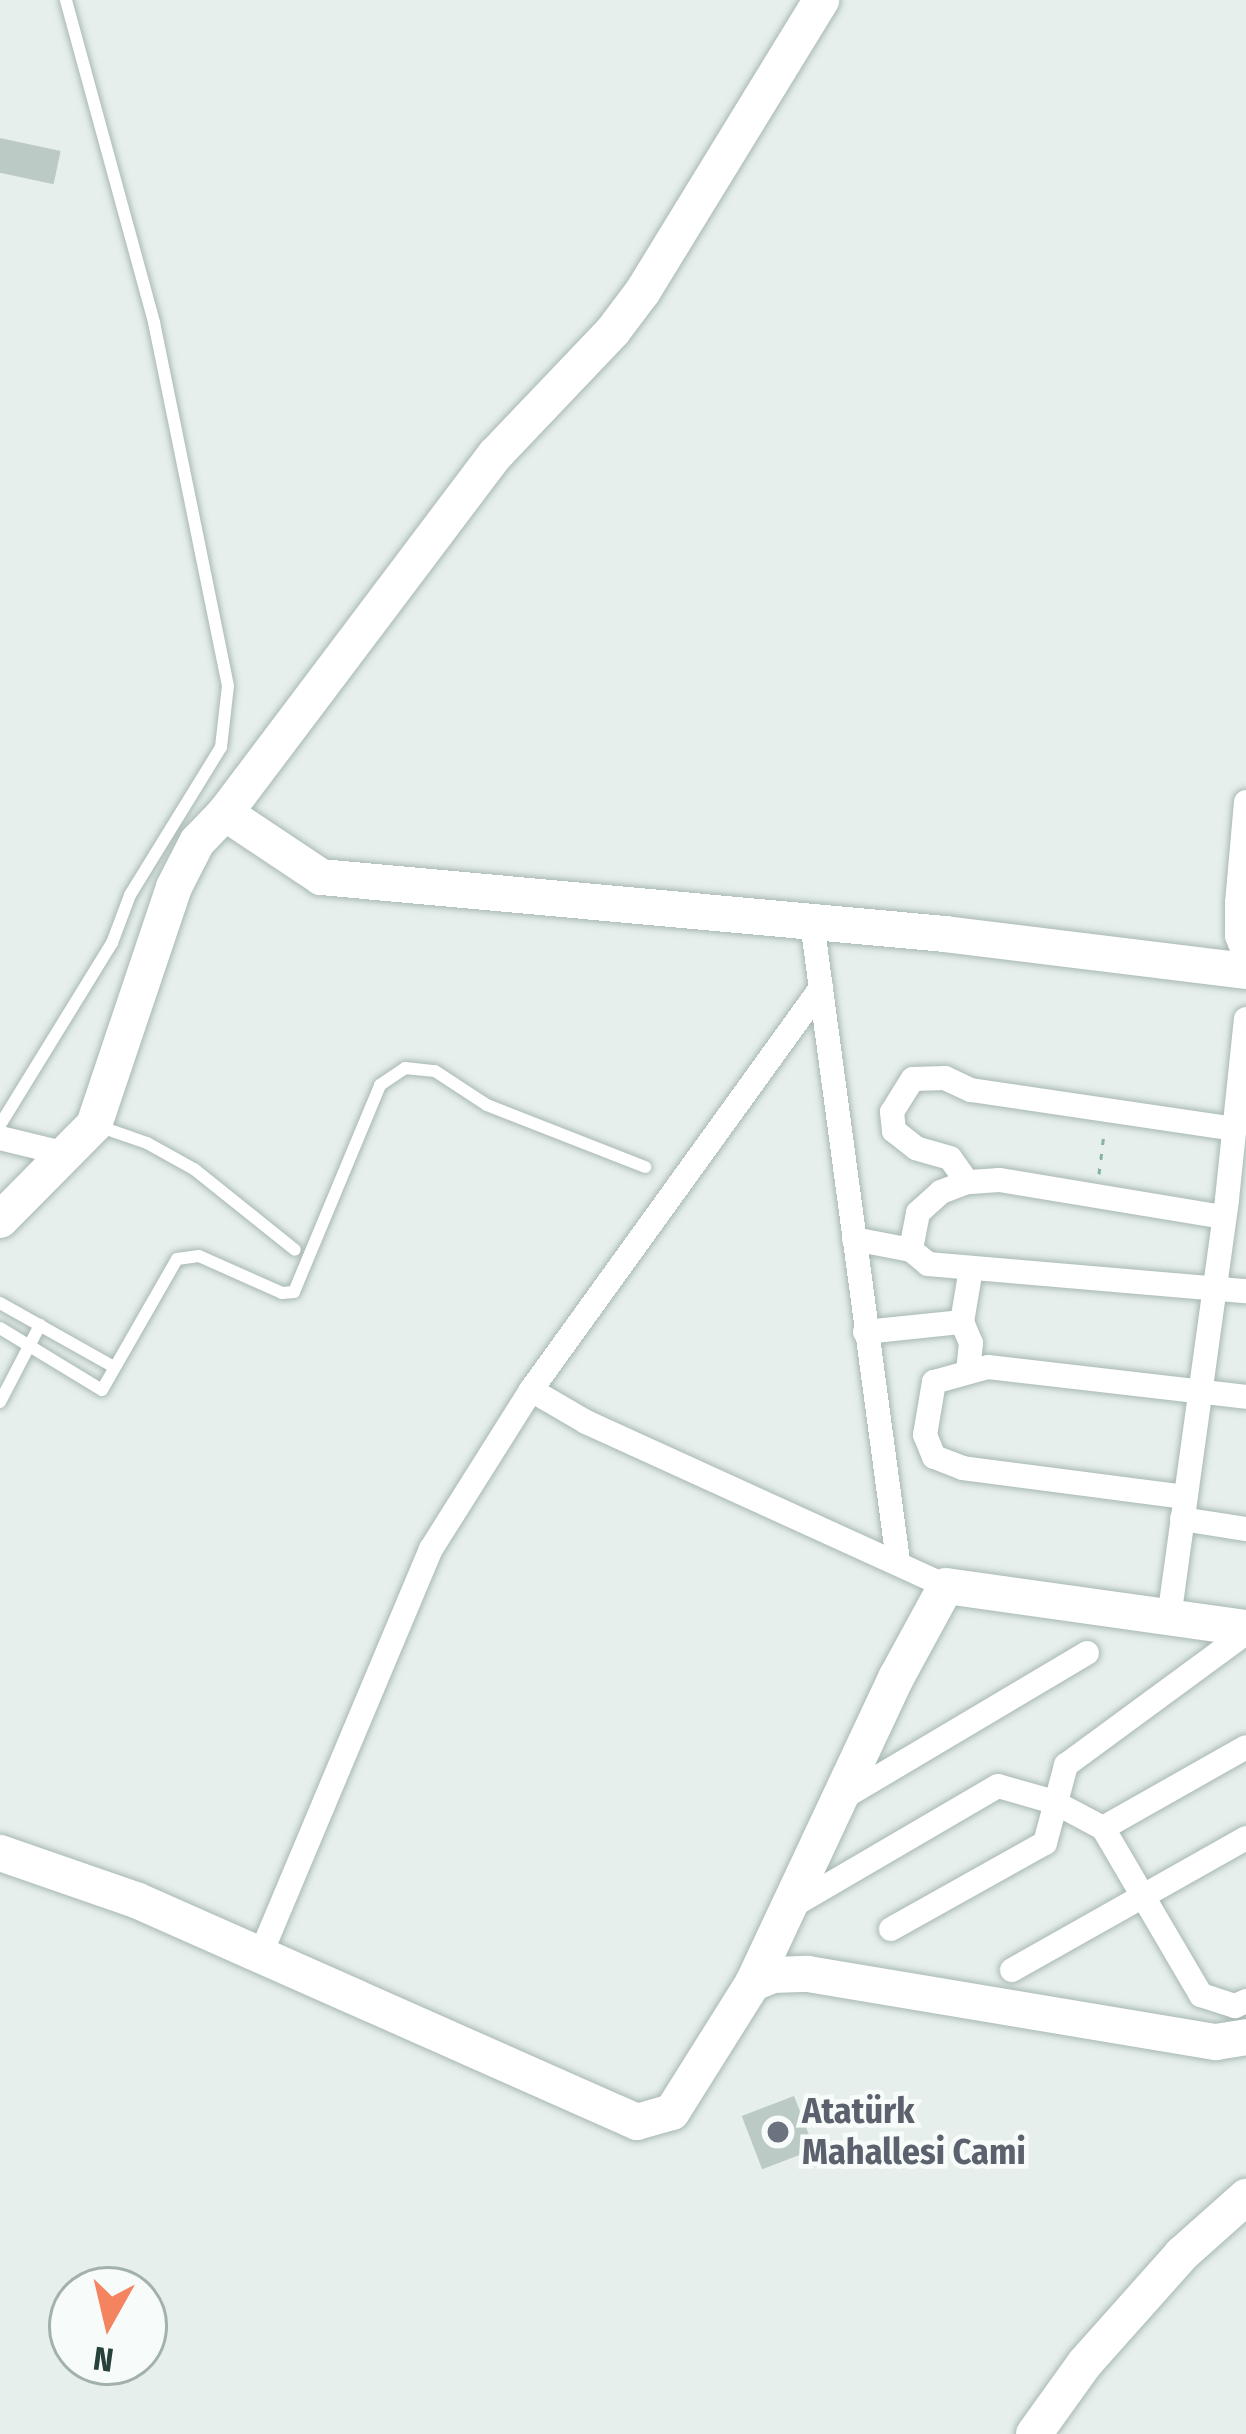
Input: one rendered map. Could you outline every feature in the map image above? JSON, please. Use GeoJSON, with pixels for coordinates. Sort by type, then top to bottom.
{"type":"FeatureCollection","features":[{"type":"Feature","properties":{"kind":"street"},"geometry":{"type":"LineString","coordinates":[[0,1220],[94,1125],[174,887],[197,842],[225,813],[495,455],[614,331],[644,291],[821,0]]}},
{"type":"Feature","properties":{"kind":"street"},"geometry":{"type":"LineString","coordinates":[[1246,802],[1237,920],[1246,960]]}},
{"type":"Feature","properties":{"kind":"street"},"geometry":{"type":"LineString","coordinates":[[225,813],[321,877],[812,922],[1246,971]]}},
{"type":"Feature","properties":{"kind":"street"},"geometry":{"type":"LineString","coordinates":[[812,922],[898,1561]]}},
{"type":"Feature","properties":{"kind":"street"},"geometry":{"type":"LineString","coordinates":[[259,1958],[423,1564],[531,1390],[821,988]]}},
{"type":"Feature","properties":{"kind":"street"},"geometry":{"type":"LineString","coordinates":[[1169,1618],[1213,1287],[1232,1206],[1234,1129],[1242,1098],[1246,1019]]}},
{"type":"Feature","properties":{"kind":"street"},"geometry":{"type":"LineString","coordinates":[[967,1181],[950,1158],[916,1148],[894,1131],[892,1112],[913,1079],[946,1078],[971,1090],[1234,1129]]}},
{"type":"Feature","properties":{"kind":"street"},"geometry":{"type":"LineString","coordinates":[[0,1138],[66,1154]]}},
{"type":"Feature","properties":{"kind":"street"},"geometry":{"type":"LineString","coordinates":[[911,1250],[918,1213],[941,1192],[967,1181],[999,1180],[1096,1197],[1232,1206]]}},
{"type":"Feature","properties":{"kind":"street"},"geometry":{"type":"LineString","coordinates":[[854,1239],[911,1250],[928,1264],[1246,1291]]}},
{"type":"Feature","properties":{"kind":"street"},"geometry":{"type":"LineString","coordinates":[[968,1370],[970,1343],[962,1322],[970,1269]]}},
{"type":"Feature","properties":{"kind":"street"},"geometry":{"type":"LineString","coordinates":[[865,1332],[962,1322]]}},
{"type":"Feature","properties":{"kind":"street"},"geometry":{"type":"LineString","coordinates":[[1246,1397],[988,1367],[934,1382],[926,1435],[934,1456],[962,1468],[1183,1508],[1246,1529]]}},
{"type":"Feature","properties":{"kind":"street"},"geometry":{"type":"LineString","coordinates":[[531,1390],[586,1422],[946,1586],[1246,1630]]}},
{"type":"Feature","properties":{"kind":"street"},"geometry":{"type":"LineString","coordinates":[[0,1853],[93,1882],[637,2122],[672,2112],[753,1983],[946,1586]]}},
{"type":"Feature","properties":{"kind":"street"},"geometry":{"type":"LineString","coordinates":[[891,1929],[1045,1843],[1066,1765],[1246,1630]]}},
{"type":"Feature","properties":{"kind":"street"},"geometry":{"type":"LineString","coordinates":[[839,1800],[1087,1654]]}},
{"type":"Feature","properties":{"kind":"street"},"geometry":{"type":"LineString","coordinates":[[1102,1828],[1246,1747]]}},
{"type":"Feature","properties":{"kind":"street"},"geometry":{"type":"LineString","coordinates":[[788,1908],[998,1786],[1054,1802],[1102,1828],[1201,1995],[1235,2006],[1246,2001]]}},
{"type":"Feature","properties":{"kind":"street"},"geometry":{"type":"LineString","coordinates":[[1012,1970],[1142,1901],[1246,1838]]}},
{"type":"Feature","properties":{"kind":"street"},"geometry":{"type":"LineString","coordinates":[[753,1983],[772,1976],[808,1974],[1216,2042],[1246,2036]]}},
{"type":"Feature","properties":{"kind":"street"},"geometry":{"type":"LineString","coordinates":[[1034,2434],[1085,2363],[1182,2254],[1246,2197]]}},
{"type":"Feature","properties":{"kind":"lane"},"geometry":{"type":"LineString","coordinates":[[0,1125],[112,944],[130,895],[221,747],[228,686],[154,322],[66,0]]}},
{"type":"Feature","properties":{"kind":"lane"},"geometry":{"type":"LineString","coordinates":[[0,1328],[103,1390],[172,1264],[184,1256],[199,1256],[282,1293],[294,1292],[380,1085],[405,1068],[435,1071],[487,1105],[645,1167]]}},
{"type":"Feature","properties":{"kind":"lane"},"geometry":{"type":"LineString","coordinates":[[94,1125],[147,1143],[194,1169],[295,1250]]}},
{"type":"Feature","properties":{"kind":"lane"},"geometry":{"type":"LineString","coordinates":[[0,1303],[114,1367]]}},
{"type":"Feature","properties":{"kind":"lane"},"geometry":{"type":"LineString","coordinates":[[0,1402],[40,1325]]}},
{"type":"Feature","properties":{"kind":"path"},"geometry":{"type":"LineString","coordinates":[[1096,1197],[1107,1110]]}},
{"type":"Feature","properties":{"kind":"building"},"geometry":{"type":"Polygon","coordinates":[[[0,138],[61,151],[54,184],[0,173],[0,138]]]}},
{"type":"Feature","properties":{"kind":"building","name":"Atatürk Mahallesi Cami"},"geometry":{"type":"Polygon","coordinates":[[[794,2096],[814,2149],[762,2169],[742,2116],[794,2096]]]}},
{"type":"Feature","properties":{"kind":"place","name":"Atatürk Mahallesi Cami"},"geometry":{"type":"Point","coordinates":[778,2132]}}]}
